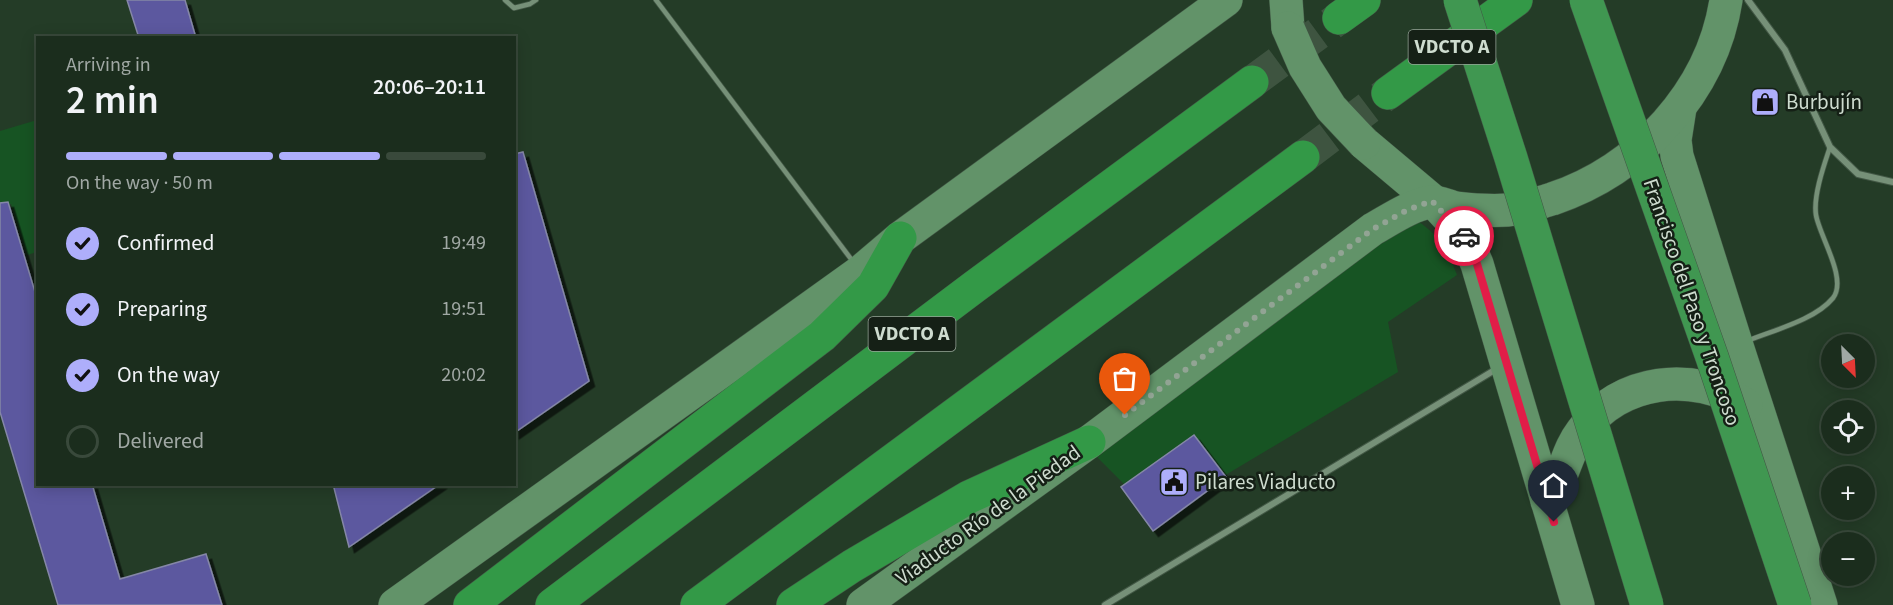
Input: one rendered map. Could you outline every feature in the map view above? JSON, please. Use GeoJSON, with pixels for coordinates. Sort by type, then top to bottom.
{"type":"FeatureCollection","features":[{"type":"Feature","properties":{"kind":"highway"},"geometry":{"type":"LineString","coordinates":[[1460,0],[1511,158],[1647,605]]}},
{"type":"Feature","properties":{"kind":"highway","name":"VDCTO A"},"geometry":{"type":"LineString","coordinates":[[1388,93],[1516,0]]}},
{"type":"Feature","properties":{"kind":"highway","name":"Francisco del Paso y Troncoso"},"geometry":{"type":"LineString","coordinates":[[1586,0],[1712,357],[1795,605]]}},
{"type":"Feature","properties":{"kind":"highway","name":"VDCTO A"},"geometry":{"type":"LineString","coordinates":[[552,605],[974,287],[1252,82]]}},
{"type":"Feature","properties":{"kind":"highway"},"geometry":{"type":"LineString","coordinates":[[697,605],[1303,157]]}},
{"type":"Feature","properties":{"kind":"highway"},"geometry":{"type":"LineString","coordinates":[[470,605],[822,336],[900,238]]}},
{"type":"Feature","properties":{"kind":"highway"},"geometry":{"type":"LineString","coordinates":[[793,605],[852,566],[969,497],[1089,442]]}},
{"type":"Feature","properties":{"kind":"main road"},"geometry":{"type":"LineString","coordinates":[[900,238],[1226,0]]}},
{"type":"Feature","properties":{"kind":"main road"},"geometry":{"type":"LineString","coordinates":[[1432,201],[1455,208],[1509,210],[1567,194],[1594,181],[1626,161],[1655,136],[1680,108],[1708,63],[1723,21],[1726,0]]}},
{"type":"Feature","properties":{"kind":"main road"},"geometry":{"type":"LineString","coordinates":[[1287,14],[1305,67],[1331,108],[1364,143],[1432,201],[1458,228],[1468,243],[1578,605]]}},
{"type":"Feature","properties":{"kind":"main road","name":"Francisco del Paso y Troncoso"},"geometry":{"type":"LineString","coordinates":[[1680,108],[1675,140],[1677,156],[1821,605]]}},
{"type":"Feature","properties":{"kind":"main road","name":"Viaducto Río de la Piedad"},"geometry":{"type":"LineString","coordinates":[[863,605],[1089,442],[1373,229],[1407,210],[1432,201]]}},
{"type":"Feature","properties":{"kind":"main road"},"geometry":{"type":"LineString","coordinates":[[395,605],[866,279]]}},
{"type":"Feature","properties":{"kind":"main road"},"geometry":{"type":"LineString","coordinates":[[1547,501],[1582,431],[1598,413],[1638,390],[1671,384],[1704,386],[1725,393],[1744,404],[1761,418]]}},
{"type":"Feature","properties":{"kind":"street"},"geometry":{"type":"LineString","coordinates":[[1748,0],[1785,50],[1830,147],[1858,174],[1893,182]]}},
{"type":"Feature","properties":{"kind":"street"},"geometry":{"type":"LineString","coordinates":[[1105,605],[1506,363]]}},
{"type":"Feature","properties":{"kind":"lane"},"geometry":{"type":"LineString","coordinates":[[505,0],[514,8],[536,0]]}},
{"type":"Feature","properties":{"kind":"lane"},"geometry":{"type":"LineString","coordinates":[[656,0],[866,279]]}},
{"type":"Feature","properties":{"kind":"lane"},"geometry":{"type":"LineString","coordinates":[[1737,346],[1817,312],[1835,296],[1837,283],[1835,268],[1816,214],[1820,176],[1830,147]]}},
{"type":"Feature","properties":{"kind":"green space"},"geometry":{"type":"Polygon","coordinates":[[[36,120],[36,252],[27,255],[11,204],[0,208],[0,131],[36,120]]]}},
{"type":"Feature","properties":{"kind":"green space"},"geometry":{"type":"Polygon","coordinates":[[[1412,217],[1440,241],[1457,275],[1388,322],[1398,372],[1197,492],[1139,499],[1097,457],[1377,241],[1412,217]]]}},
{"type":"Feature","properties":{"kind":"building"},"geometry":{"type":"Polygon","coordinates":[[[127,0],[185,0],[195,36],[138,36],[127,0]]]}},
{"type":"Feature","properties":{"kind":"building"},"geometry":{"type":"Polygon","coordinates":[[[523,152],[589,381],[516,432],[516,154],[523,152]]]}},
{"type":"Feature","properties":{"kind":"building"},"geometry":{"type":"Polygon","coordinates":[[[8,202],[36,295],[36,486],[93,486],[120,579],[206,554],[222,605],[58,605],[0,412],[0,203],[8,202]]]}},
{"type":"Feature","properties":{"kind":"building","name":"Pilares Viaducto"},"geometry":{"type":"Polygon","coordinates":[[[1194,435],[1226,477],[1153,531],[1121,487],[1194,435]]]}},
{"type":"Feature","properties":{"kind":"building"},"geometry":{"type":"Polygon","coordinates":[[[334,486],[437,486],[349,547],[334,486]]]}},
{"type":"Feature","properties":{"kind":"tunnel"},"geometry":{"type":"LineString","coordinates":[[1252,82],[1339,18]]}},
{"type":"Feature","properties":{"kind":"tunnel"},"geometry":{"type":"LineString","coordinates":[[1303,157],[1388,93]]}},
{"type":"Feature","properties":{"kind":"way so far"},"geometry":{"type":"LineString","coordinates":[[1125,415],[1373,229],[1407,210],[1432,201],[1464,236]]}},
{"type":"Feature","properties":{"kind":"place","name":"Burbujín"},"geometry":{"type":"Point","coordinates":[1765,102]}},
{"type":"Feature","properties":{"kind":"place","name":"Pilares Viaducto"},"geometry":{"type":"Point","coordinates":[1174,482]}},
{"type":"Feature","properties":{"kind":"route"},"geometry":{"type":"LineString","coordinates":[[1464,236],[1477,264],[1554,522]]}}]}
